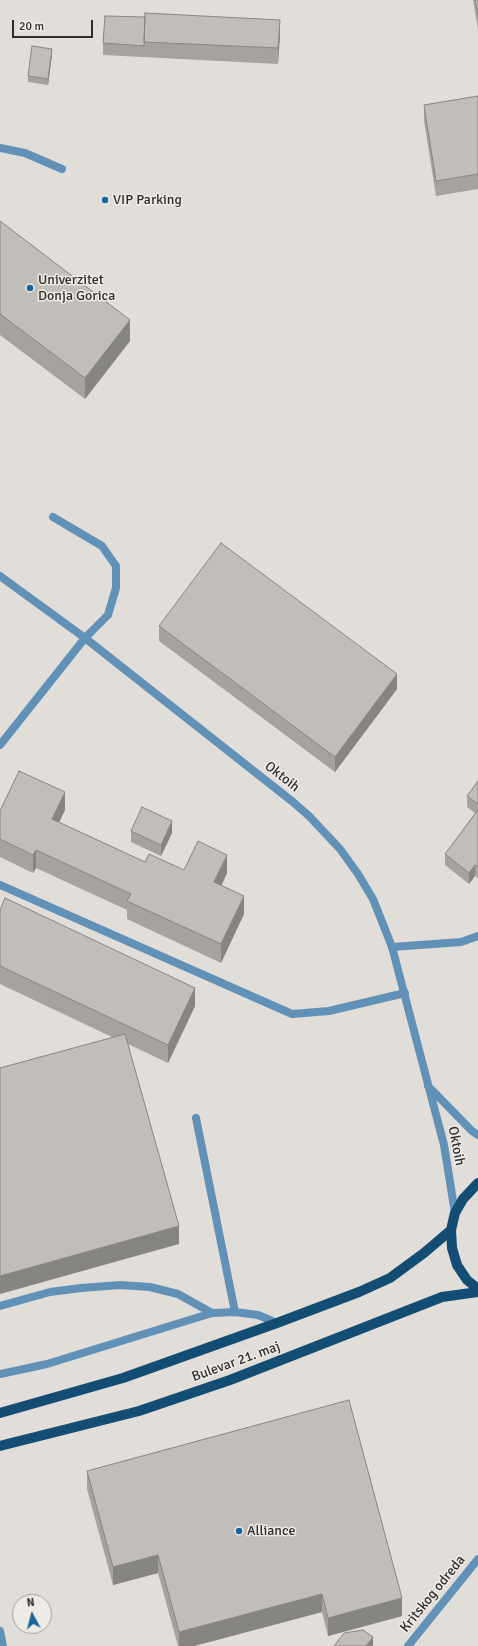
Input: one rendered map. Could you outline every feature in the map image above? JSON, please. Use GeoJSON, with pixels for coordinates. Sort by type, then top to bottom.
{"type":"FeatureCollection","features":[{"type":"Feature","properties":{"kind":"main road"},"geometry":{"type":"LineString","coordinates":[[478,1183],[463,1199],[455,1213],[451,1230],[452,1248],[457,1265],[467,1280],[478,1291]]}},
{"type":"Feature","properties":{"kind":"main road","name":"Bulevar 21. maj"},"geometry":{"type":"LineString","coordinates":[[0,1413],[123,1378],[359,1292],[390,1278],[424,1253],[451,1230]]}},
{"type":"Feature","properties":{"kind":"main road","name":"Bulevar 21. maj"},"geometry":{"type":"LineString","coordinates":[[0,1446],[139,1411],[230,1380],[442,1297],[478,1291]]}},
{"type":"Feature","properties":{"kind":"street"},"geometry":{"type":"LineString","coordinates":[[0,148],[24,153],[62,169]]}},
{"type":"Feature","properties":{"kind":"street"},"geometry":{"type":"LineString","coordinates":[[0,745],[85,638],[108,615],[116,588],[116,566],[102,546],[53,517]]}},
{"type":"Feature","properties":{"kind":"street","name":"Oktoih"},"geometry":{"type":"LineString","coordinates":[[0,576],[85,638],[293,802],[320,827],[340,849],[358,874],[373,899],[392,946],[444,1145],[455,1213]]}},
{"type":"Feature","properties":{"kind":"street"},"geometry":{"type":"LineString","coordinates":[[0,885],[257,1000],[292,1014],[329,1012],[405,993]]}},
{"type":"Feature","properties":{"kind":"street"},"geometry":{"type":"LineString","coordinates":[[392,946],[461,942],[478,936]]}},
{"type":"Feature","properties":{"kind":"street","name":"Oktoih"},"geometry":{"type":"LineString","coordinates":[[428,1085],[472,1131],[478,1135]]}},
{"type":"Feature","properties":{"kind":"street"},"geometry":{"type":"LineString","coordinates":[[196,1118],[235,1312]]}},
{"type":"Feature","properties":{"kind":"street"},"geometry":{"type":"LineString","coordinates":[[0,1306],[50,1292],[120,1285],[150,1288],[178,1294],[212,1314]]}},
{"type":"Feature","properties":{"kind":"street"},"geometry":{"type":"LineString","coordinates":[[0,1374],[47,1364],[212,1314],[235,1312],[258,1315],[277,1323]]}},
{"type":"Feature","properties":{"kind":"street","name":"Kritskog odreda"},"geometry":{"type":"LineString","coordinates":[[408,1646],[478,1559]]}},
{"type":"Feature","properties":{"kind":"street"},"geometry":{"type":"LineString","coordinates":[[0,1631],[3,1646]]}},
{"type":"Feature","properties":{"kind":"building"},"geometry":{"type":"Polygon","coordinates":[[[475,0],[478,0],[478,15],[475,0]]]}},
{"type":"Feature","properties":{"kind":"building"},"geometry":{"type":"Polygon","coordinates":[[[145,13],[280,20],[278,48],[144,42],[145,13]]]}},
{"type":"Feature","properties":{"kind":"building"},"geometry":{"type":"Polygon","coordinates":[[[105,16],[145,17],[144,46],[103,43],[105,16]]]}},
{"type":"Feature","properties":{"kind":"building"},"geometry":{"type":"Polygon","coordinates":[[[32,46],[52,49],[48,79],[28,76],[32,46]]]}},
{"type":"Feature","properties":{"kind":"building"},"geometry":{"type":"Polygon","coordinates":[[[478,96],[478,174],[436,181],[424,105],[478,96]]]}},
{"type":"Feature","properties":{"kind":"building","name":"Univerzitet Donja Gorica"},"geometry":{"type":"Polygon","coordinates":[[[0,221],[130,320],[85,378],[0,314],[0,221]]]}},
{"type":"Feature","properties":{"kind":"building"},"geometry":{"type":"Polygon","coordinates":[[[221,543],[397,674],[335,757],[159,626],[221,543]]]}},
{"type":"Feature","properties":{"kind":"building"},"geometry":{"type":"Polygon","coordinates":[[[19,771],[65,792],[52,819],[145,862],[149,854],[184,870],[198,841],[227,855],[214,882],[244,896],[221,944],[127,901],[131,894],[36,850],[33,855],[0,839],[0,811],[19,771]]]}},
{"type":"Feature","properties":{"kind":"building"},"geometry":{"type":"Polygon","coordinates":[[[478,781],[478,804],[467,796],[478,781]]]}},
{"type":"Feature","properties":{"kind":"building"},"geometry":{"type":"Polygon","coordinates":[[[142,807],[172,821],[161,845],[131,831],[142,807]]]}},
{"type":"Feature","properties":{"kind":"building"},"geometry":{"type":"Polygon","coordinates":[[[478,810],[478,866],[475,865],[469,873],[445,854],[478,810]]]}},
{"type":"Feature","properties":{"kind":"building"},"geometry":{"type":"Polygon","coordinates":[[[5,898],[195,988],[168,1045],[0,966],[0,910],[5,898]]]}},
{"type":"Feature","properties":{"kind":"building"},"geometry":{"type":"Polygon","coordinates":[[[125,1034],[179,1226],[0,1276],[0,1068],[125,1034]]]}},
{"type":"Feature","properties":{"kind":"building","name":"Alliance"},"geometry":{"type":"Polygon","coordinates":[[[349,1400],[402,1598],[328,1618],[322,1594],[179,1632],[158,1555],[113,1567],[87,1471],[349,1400]]]}},
{"type":"Feature","properties":{"kind":"building"},"geometry":{"type":"Polygon","coordinates":[[[363,1630],[373,1637],[366,1646],[334,1646],[344,1633],[363,1630]]]}},
{"type":"Feature","properties":{"kind":"place","name":"VIP Parking"},"geometry":{"type":"Point","coordinates":[105,200]}},
{"type":"Feature","properties":{"kind":"place","name":"Univerzitet Donja Gorica"},"geometry":{"type":"Point","coordinates":[30,288]}},
{"type":"Feature","properties":{"kind":"place","name":"Alliance"},"geometry":{"type":"Point","coordinates":[239,1531]}}]}
